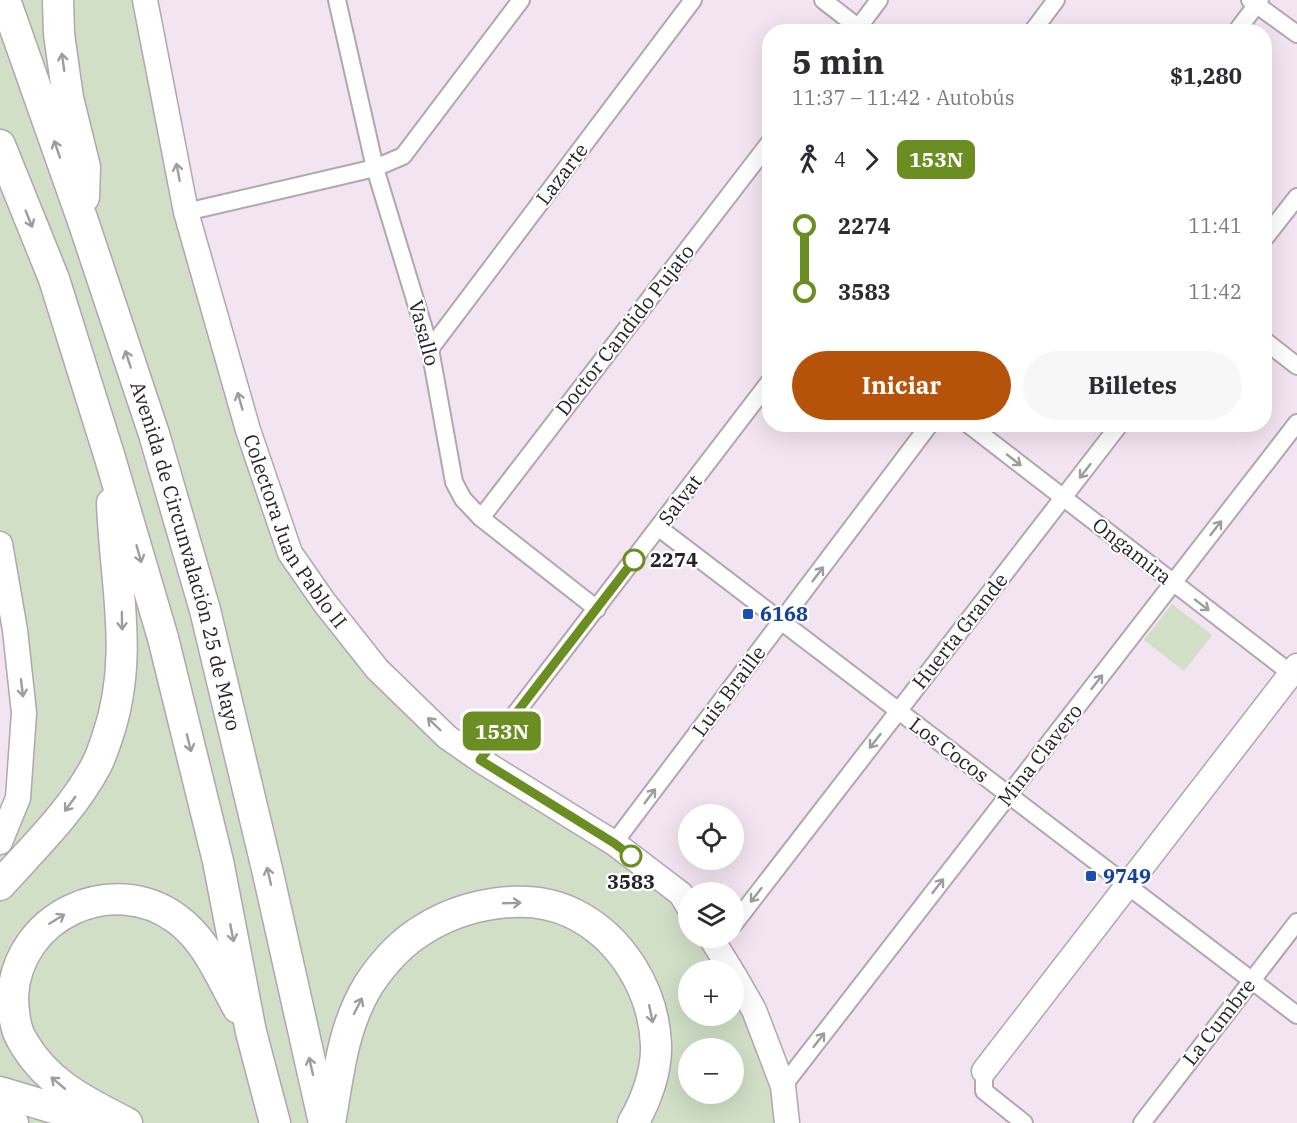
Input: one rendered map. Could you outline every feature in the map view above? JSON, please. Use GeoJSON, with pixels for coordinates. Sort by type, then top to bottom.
{"type":"FeatureCollection","features":[{"type":"Feature","properties":{"kind":"highway","name":"Avenida de Circunvalación 25 de Mayo"},"geometry":{"type":"LineString","coordinates":[[5,0],[84,224],[154,434],[205,610],[267,869],[324,1123]]}},
{"type":"Feature","properties":{"kind":"highway"},"geometry":{"type":"LineString","coordinates":[[58,0],[59,34],[68,98],[85,167],[84,224]]}},
{"type":"Feature","properties":{"kind":"highway"},"geometry":{"type":"LineString","coordinates":[[0,145],[54,279],[111,458],[164,638],[218,861],[251,1032],[275,1123]]}},
{"type":"Feature","properties":{"kind":"highway"},"geometry":{"type":"LineString","coordinates":[[0,885],[70,806],[98,763],[114,716],[123,661],[122,605],[114,552],[111,458]]}},
{"type":"Feature","properties":{"kind":"highway"},"geometry":{"type":"LineString","coordinates":[[127,1123],[89,1104],[57,1084],[20,1038],[13,1007],[14,981],[26,950],[49,923],[81,904],[119,898],[151,904],[177,918],[202,941],[251,1032]]}},
{"type":"Feature","properties":{"kind":"highway"},"geometry":{"type":"LineString","coordinates":[[330,1123],[342,1045],[369,984],[391,956],[423,929],[463,911],[501,903],[536,902],[572,912],[603,933],[623,955],[640,981],[651,1010],[656,1046],[652,1080],[640,1112],[633,1123]]}},
{"type":"Feature","properties":{"kind":"highway"},"geometry":{"type":"LineString","coordinates":[[0,1092],[102,1123]]}},
{"type":"Feature","properties":{"kind":"highway"},"geometry":{"type":"LineString","coordinates":[[0,1119],[13,1123]]}},
{"type":"Feature","properties":{"kind":"main road","name":"Colectora Juan Pablo II"},"geometry":{"type":"LineString","coordinates":[[145,0],[186,212],[248,430],[290,553],[324,602],[377,669],[447,737],[614,843],[678,892]]}},
{"type":"Feature","properties":{"kind":"main road"},"geometry":{"type":"LineString","coordinates":[[0,544],[15,630],[24,713],[18,798],[0,842]]}},
{"type":"Feature","properties":{"kind":"main road"},"geometry":{"type":"LineString","coordinates":[[984,1071],[1295,672]]}},
{"type":"Feature","properties":{"kind":"main road"},"geometry":{"type":"LineString","coordinates":[[744,992],[754,1010],[783,1086],[787,1123]]}},
{"type":"Feature","properties":{"kind":"street","name":"Vasallo"},"geometry":{"type":"LineString","coordinates":[[337,0],[375,168],[430,349],[454,482],[463,499],[481,518],[597,609]]}},
{"type":"Feature","properties":{"kind":"street"},"geometry":{"type":"LineString","coordinates":[[186,212],[375,168],[403,156],[520,0]]}},
{"type":"Feature","properties":{"kind":"street","name":"Lazarte"},"geometry":{"type":"LineString","coordinates":[[430,349],[693,0]]}},
{"type":"Feature","properties":{"kind":"street"},"geometry":{"type":"LineString","coordinates":[[823,0],[852,24]]}},
{"type":"Feature","properties":{"kind":"street"},"geometry":{"type":"LineString","coordinates":[[863,24],[879,0]]}},
{"type":"Feature","properties":{"kind":"street"},"geometry":{"type":"LineString","coordinates":[[1038,24],[1056,0]]}},
{"type":"Feature","properties":{"kind":"street"},"geometry":{"type":"LineString","coordinates":[[1241,24],[1256,2],[1297,34]]}},
{"type":"Feature","properties":{"kind":"street","name":"Doctor Candido Pujato"},"geometry":{"type":"LineString","coordinates":[[481,518],[762,152]]}},
{"type":"Feature","properties":{"kind":"street"},"geometry":{"type":"LineString","coordinates":[[1272,228],[1297,197]]}},
{"type":"Feature","properties":{"kind":"street"},"geometry":{"type":"LineString","coordinates":[[1272,346],[1297,366]]}},
{"type":"Feature","properties":{"kind":"street","name":"Salvat"},"geometry":{"type":"LineString","coordinates":[[480,760],[762,392]]}},
{"type":"Feature","properties":{"kind":"street","name":"Mina Clavero"},"geometry":{"type":"LineString","coordinates":[[783,1086],[1297,423]]}},
{"type":"Feature","properties":{"kind":"street","name":"Luis Braille"},"geometry":{"type":"LineString","coordinates":[[614,843],[924,432]]}},
{"type":"Feature","properties":{"kind":"street","name":"Ongamira"},"geometry":{"type":"LineString","coordinates":[[978,432],[1174,583],[1295,672]]}},
{"type":"Feature","properties":{"kind":"street","name":"Huerta Grande"},"geometry":{"type":"LineString","coordinates":[[744,911],[1114,432]]}},
{"type":"Feature","properties":{"kind":"street","name":"Los Cocos"},"geometry":{"type":"LineString","coordinates":[[659,528],[1297,1015]]}},
{"type":"Feature","properties":{"kind":"street","name":"La Cumbre"},"geometry":{"type":"LineString","coordinates":[[1142,1123],[1297,922]]}},
{"type":"Feature","properties":{"kind":"street"},"geometry":{"type":"LineString","coordinates":[[984,1071],[984,1091],[1024,1123]]}},
{"type":"Feature","properties":{"kind":"green space"},"geometry":{"type":"Polygon","coordinates":[[[0,0],[145,0],[186,212],[290,553],[377,669],[678,898],[678,948],[717,948],[725,960],[678,960],[678,1026],[744,1026],[744,1003],[787,1123],[0,1123],[0,842],[18,798],[0,544],[0,0]]]}},
{"type":"Feature","properties":{"kind":"green space"},"geometry":{"type":"Polygon","coordinates":[[[1172,604],[1212,635],[1184,671],[1144,640],[1172,604]]]}},
{"type":"Feature","properties":{"kind":"bus line","name":"153N"},"geometry":{"type":"LineString","coordinates":[[631,856],[614,843],[480,760],[634,560]]}},
{"type":"Feature","properties":{"kind":"place","name":"2274"},"geometry":{"type":"Point","coordinates":[634,560]}},
{"type":"Feature","properties":{"kind":"place","name":"6168"},"geometry":{"type":"Point","coordinates":[748,614]}},
{"type":"Feature","properties":{"kind":"place","name":"3583"},"geometry":{"type":"Point","coordinates":[631,856]}},
{"type":"Feature","properties":{"kind":"place","name":"9749"},"geometry":{"type":"Point","coordinates":[1091,876]}}]}
